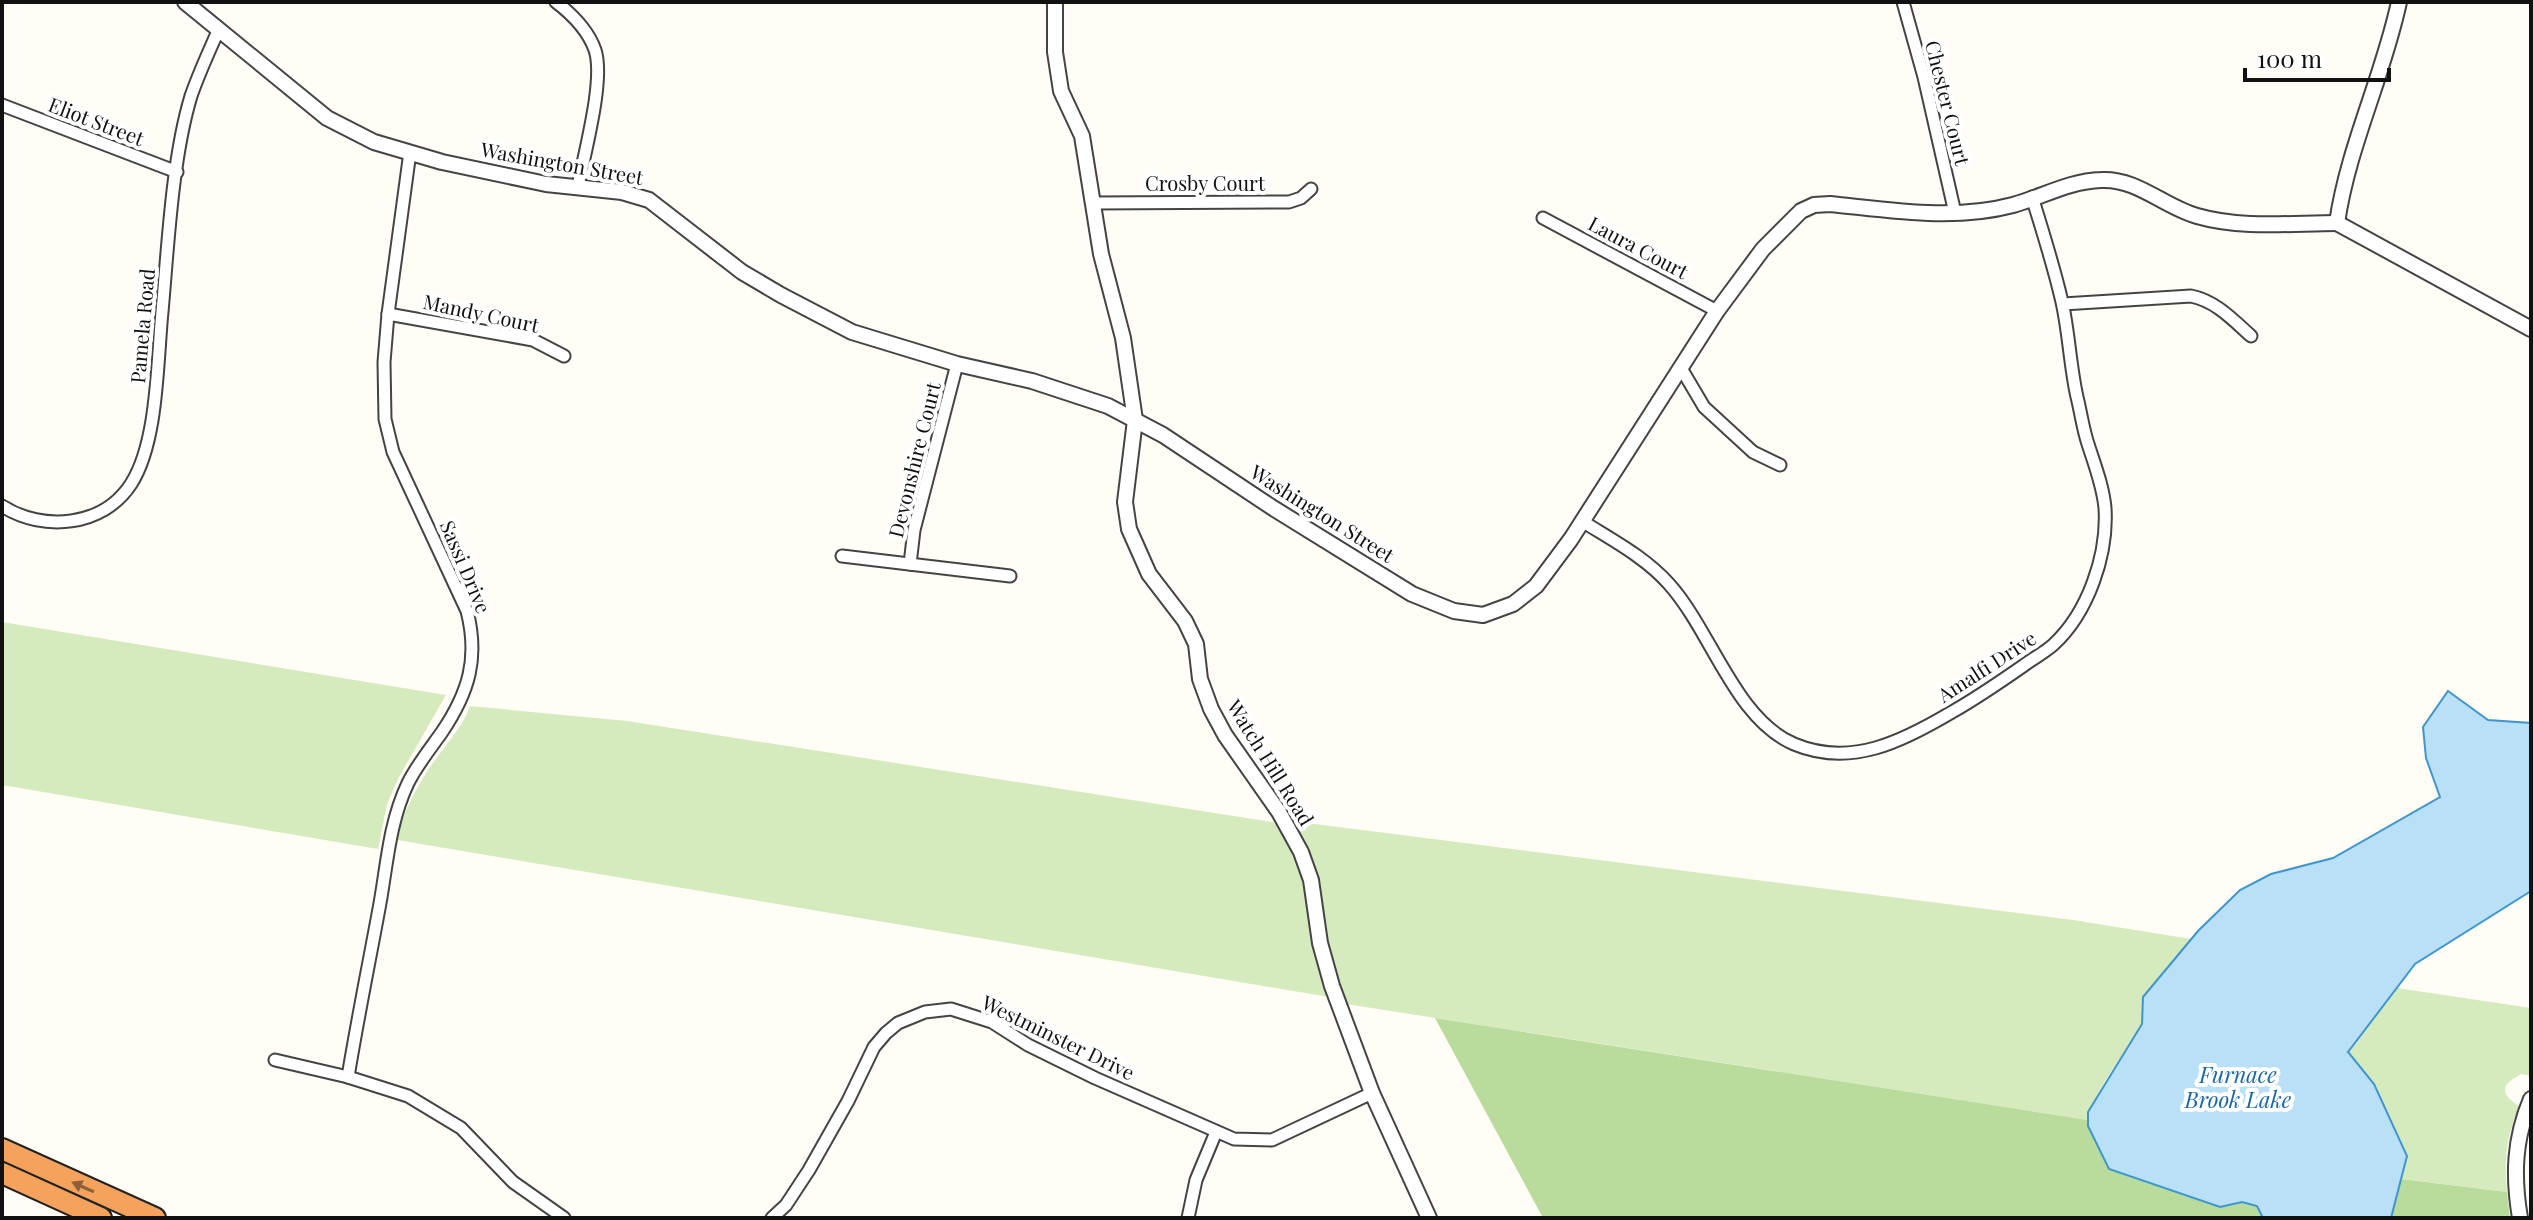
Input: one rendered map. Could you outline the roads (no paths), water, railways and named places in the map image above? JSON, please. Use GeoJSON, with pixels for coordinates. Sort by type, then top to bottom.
{"type":"FeatureCollection","features":[{"type":"Feature","properties":{"kind":"highway"},"geometry":{"type":"LineString","coordinates":[[2,1149],[155,1218]]}},
{"type":"Feature","properties":{"kind":"highway"},"geometry":{"type":"LineString","coordinates":[[2,1173],[101,1218]]}},
{"type":"Feature","properties":{"kind":"street","name":"Washington Street"},"geometry":{"type":"LineString","coordinates":[[185,2],[327,118],[374,142],[546,184],[622,192],[649,200],[742,272],[852,332],[957,364],[1032,381],[1108,406],[1163,435],[1412,594],[1454,611],[1483,615],[1513,604],[1536,586],[1582,521],[1717,311],[1780,230],[1801,211],[1814,205],[1930,214],[1955,213],[2012,205],[2060,187],[2102,180],[2127,183],[2196,216],[2238,223],[2337,223]]}},
{"type":"Feature","properties":{"kind":"street"},"geometry":{"type":"LineString","coordinates":[[556,2],[572,14],[595,52],[597,71],[593,104],[578,187]]}},
{"type":"Feature","properties":{"kind":"street","name":"Watch Hill Road"},"geometry":{"type":"LineString","coordinates":[[1055,2],[1055,52],[1061,91],[1082,136],[1101,254],[1123,338],[1135,420],[1125,502],[1129,529],[1149,574],[1185,621],[1196,644],[1200,679],[1211,709],[1225,735],[1279,812],[1301,852],[1313,890],[1318,935],[1327,971],[1372,1093],[1429,1218]]}},
{"type":"Feature","properties":{"kind":"street","name":"Chester Court"},"geometry":{"type":"LineString","coordinates":[[1903,2],[1924,77],[1955,213]]}},
{"type":"Feature","properties":{"kind":"street"},"geometry":{"type":"LineString","coordinates":[[2399,2],[2354,150],[2337,223],[2531,329]]}},
{"type":"Feature","properties":{"kind":"street","name":"Pamela Road"},"geometry":{"type":"LineString","coordinates":[[2,506],[37,521],[66,523],[88,517],[116,503],[131,484],[145,456],[154,398],[177,172],[190,99],[219,29]]}},
{"type":"Feature","properties":{"kind":"street","name":"Eliot Street"},"geometry":{"type":"LineString","coordinates":[[2,105],[177,172]]}},
{"type":"Feature","properties":{"kind":"street","name":"Sassi Drive"},"geometry":{"type":"LineString","coordinates":[[348,1077],[365,972],[379,911],[384,867],[399,803],[412,775],[454,712],[473,663],[467,611],[393,452],[385,419],[384,362],[388,314],[410,152]]}},
{"type":"Feature","properties":{"kind":"street","name":"Crosby Court"},"geometry":{"type":"LineString","coordinates":[[1095,203],[1289,202],[1301,198],[1311,189]]}},
{"type":"Feature","properties":{"kind":"street","name":"Amalfi Drive"},"geometry":{"type":"LineString","coordinates":[[1582,521],[1643,560],[1669,585],[1700,624],[1732,684],[1760,721],[1792,743],[1824,753],[1859,753],[1911,736],[1972,701],[2052,646],[2073,621],[2089,591],[2103,550],[2105,508],[2073,378],[2063,304],[2032,197]]}},
{"type":"Feature","properties":{"kind":"street","name":"Laura Court"},"geometry":{"type":"LineString","coordinates":[[1543,218],[1717,311]]}},
{"type":"Feature","properties":{"kind":"street"},"geometry":{"type":"LineString","coordinates":[[2063,304],[2191,296],[2203,298],[2251,336]]}},
{"type":"Feature","properties":{"kind":"street","name":"Mandy Court"},"geometry":{"type":"LineString","coordinates":[[388,314],[533,340],[564,356]]}},
{"type":"Feature","properties":{"kind":"street","name":"Devonshire Court"},"geometry":{"type":"LineString","coordinates":[[910,564],[914,530],[957,364]]}},
{"type":"Feature","properties":{"kind":"street"},"geometry":{"type":"LineString","coordinates":[[1681,368],[1704,407],[1753,452],[1780,465]]}},
{"type":"Feature","properties":{"kind":"street","name":"Devonshire Court"},"geometry":{"type":"LineString","coordinates":[[842,556],[1010,576]]}},
{"type":"Feature","properties":{"kind":"street","name":"Westminster Drive"},"geometry":{"type":"LineString","coordinates":[[772,1218],[786,1205],[809,1170],[874,1047],[898,1023],[925,1012],[951,1009],[992,1022],[1028,1045],[1234,1139],[1272,1140],[1372,1093]]}},
{"type":"Feature","properties":{"kind":"street"},"geometry":{"type":"LineString","coordinates":[[275,1060],[348,1077],[408,1096],[461,1128],[513,1182],[564,1218]]}},
{"type":"Feature","properties":{"kind":"street"},"geometry":{"type":"LineString","coordinates":[[2520,1218],[2515,1160],[2531,1099]]}},
{"type":"Feature","properties":{"kind":"street"},"geometry":{"type":"LineString","coordinates":[[1188,1218],[1196,1180],[1216,1132]]}},
{"type":"Feature","properties":{"kind":"water","name":"Furnace Brook Lake"},"geometry":{"type":"Polygon","coordinates":[[[2448,691],[2488,720],[2531,723],[2531,891],[2415,964],[2348,1052],[2374,1084],[2407,1156],[2391,1218],[2263,1218],[2257,1206],[2242,1202],[2220,1207],[2109,1169],[2088,1126],[2088,1112],[2142,1024],[2143,997],[2198,931],[2240,890],[2271,874],[2333,858],[2440,797],[2426,758],[2423,727],[2448,691]]]}}]}
